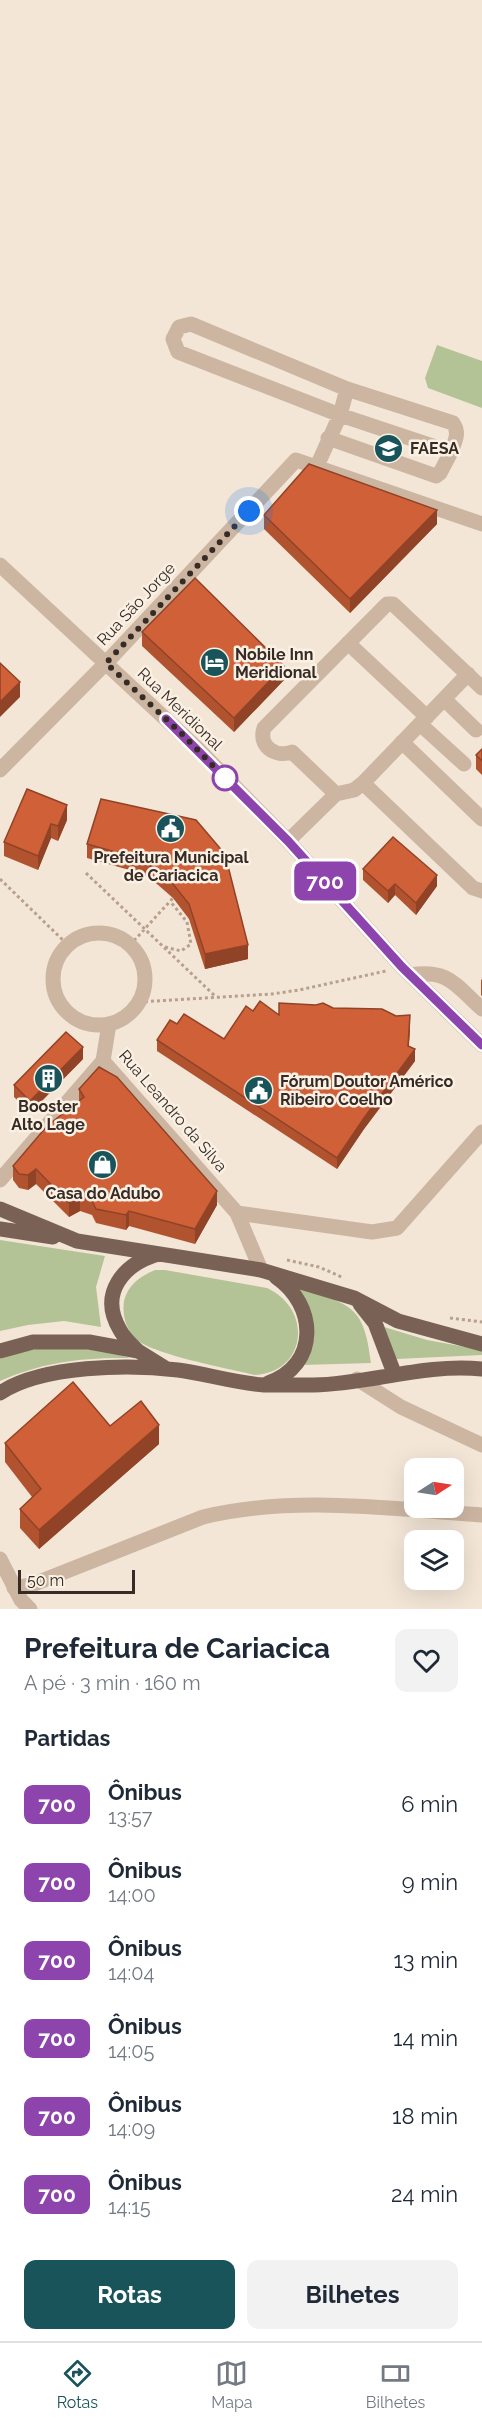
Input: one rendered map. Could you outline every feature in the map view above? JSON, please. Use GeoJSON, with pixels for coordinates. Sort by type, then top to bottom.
{"type":"FeatureCollection","features":[{"type":"Feature","properties":{"kind":"main road"},"geometry":{"type":"LineString","coordinates":[[0,1209],[77,1241]]}},
{"type":"Feature","properties":{"kind":"main road"},"geometry":{"type":"LineString","coordinates":[[0,1229],[261,1270],[354,1298],[398,1321],[482,1344]]}},
{"type":"Feature","properties":{"kind":"main road"},"geometry":{"type":"LineString","coordinates":[[161,1253],[147,1257],[126,1270],[117,1281],[113,1295],[115,1321],[120,1331],[138,1351],[167,1369]]}},
{"type":"Feature","properties":{"kind":"main road"},"geometry":{"type":"LineString","coordinates":[[261,1270],[286,1284],[296,1296],[306,1321],[307,1336],[302,1356],[295,1366],[279,1379],[262,1384]]}},
{"type":"Feature","properties":{"kind":"main road"},"geometry":{"type":"LineString","coordinates":[[354,1298],[375,1323],[394,1373]]}},
{"type":"Feature","properties":{"kind":"main road"},"geometry":{"type":"LineString","coordinates":[[0,1351],[33,1342],[54,1341],[89,1342],[138,1351]]}},
{"type":"Feature","properties":{"kind":"main road"},"geometry":{"type":"LineString","coordinates":[[0,1393],[10,1386],[43,1375],[96,1368],[167,1369],[262,1384],[318,1385],[394,1373],[482,1369]]}},
{"type":"Feature","properties":{"kind":"street"},"geometry":{"type":"LineString","coordinates":[[328,438],[436,476],[440,473],[451,452],[457,435],[453,423],[347,389],[190,324],[179,327],[173,339],[178,352],[340,415],[451,452]]}},
{"type":"Feature","properties":{"kind":"street"},"geometry":{"type":"LineString","coordinates":[[347,389],[340,415],[317,466],[482,525]]}},
{"type":"Feature","properties":{"kind":"street","name":"Rua São Jorge"},"geometry":{"type":"LineString","coordinates":[[0,770],[106,663],[296,460],[317,466]]}},
{"type":"Feature","properties":{"kind":"street","name":"Rua Meridional"},"geometry":{"type":"LineString","coordinates":[[0,565],[199,750],[288,841],[406,971],[480,1043]]}},
{"type":"Feature","properties":{"kind":"street"},"geometry":{"type":"LineString","coordinates":[[336,794],[292,752],[273,753],[263,742],[261,736],[264,728],[390,603],[482,688]]}},
{"type":"Feature","properties":{"kind":"street"},"geometry":{"type":"LineString","coordinates":[[348,643],[464,764]]}},
{"type":"Feature","properties":{"kind":"street"},"geometry":{"type":"LineString","coordinates":[[288,841],[336,794],[354,790],[363,783],[468,674]]}},
{"type":"Feature","properties":{"kind":"street"},"geometry":{"type":"LineString","coordinates":[[444,699],[476,730]]}},
{"type":"Feature","properties":{"kind":"street"},"geometry":{"type":"LineString","coordinates":[[402,742],[482,819]]}},
{"type":"Feature","properties":{"kind":"street"},"geometry":{"type":"LineString","coordinates":[[363,783],[473,888],[482,891]]}},
{"type":"Feature","properties":{"kind":"street"},"geometry":{"type":"LineString","coordinates":[[108,934],[130,945],[141,960],[144,989],[139,1002],[130,1013],[109,1024],[90,1024],[76,1019],[65,1010],[57,998],[54,970],[59,956],[68,945],[80,937],[108,934]]}},
{"type":"Feature","properties":{"kind":"street"},"geometry":{"type":"LineString","coordinates":[[406,971],[446,976],[482,1009]]}},
{"type":"Feature","properties":{"kind":"street","name":"Rua Leandro da Silva"},"geometry":{"type":"LineString","coordinates":[[109,1024],[103,1060],[237,1213],[261,1270]]}},
{"type":"Feature","properties":{"kind":"street"},"geometry":{"type":"LineString","coordinates":[[480,1043],[482,1057]]}},
{"type":"Feature","properties":{"kind":"street"},"geometry":{"type":"LineString","coordinates":[[0,1180],[103,1060]]}},
{"type":"Feature","properties":{"kind":"street"},"geometry":{"type":"LineString","coordinates":[[237,1213],[372,1232],[397,1228],[482,1131]]}},
{"type":"Feature","properties":{"kind":"street"},"geometry":{"type":"LineString","coordinates":[[357,1379],[401,1407],[482,1445]]}},
{"type":"Feature","properties":{"kind":"street"},"geometry":{"type":"LineString","coordinates":[[14,1588],[34,1584],[202,1517],[230,1510],[324,1506],[482,1515]]}},
{"type":"Feature","properties":{"kind":"street"},"geometry":{"type":"LineString","coordinates":[[0,1559],[21,1600],[30,1609]]}},
{"type":"Feature","properties":{"kind":"path"},"geometry":{"type":"LineString","coordinates":[[86,873],[216,997]]}},
{"type":"Feature","properties":{"kind":"path"},"geometry":{"type":"LineString","coordinates":[[0,879],[68,945]]}},
{"type":"Feature","properties":{"kind":"path"},"geometry":{"type":"LineString","coordinates":[[130,945],[171,900],[187,922],[191,944],[181,951],[162,946]]}},
{"type":"Feature","properties":{"kind":"path"},"geometry":{"type":"LineString","coordinates":[[139,1002],[299,990],[406,971]]}},
{"type":"Feature","properties":{"kind":"green space"},"geometry":{"type":"Polygon","coordinates":[[[437,345],[482,361],[482,408],[428,388],[425,378],[437,345]]]}},
{"type":"Feature","properties":{"kind":"green space"},"geometry":{"type":"Polygon","coordinates":[[[0,1240],[105,1256],[96,1287],[101,1327],[64,1321],[0,1331],[0,1240]]]}},
{"type":"Feature","properties":{"kind":"green space"},"geometry":{"type":"Polygon","coordinates":[[[155,1270],[267,1288],[282,1298],[292,1310],[297,1324],[298,1338],[294,1352],[285,1363],[272,1371],[255,1375],[192,1360],[144,1345],[127,1327],[124,1317],[124,1301],[128,1290],[135,1282],[155,1270]]]}},
{"type":"Feature","properties":{"kind":"green space"},"geometry":{"type":"Polygon","coordinates":[[[299,1287],[343,1304],[352,1310],[364,1329],[371,1363],[302,1365],[310,1311],[299,1287]]]}},
{"type":"Feature","properties":{"kind":"green space"},"geometry":{"type":"Polygon","coordinates":[[[384,1327],[427,1340],[482,1350],[482,1355],[396,1359],[384,1327]]]}},
{"type":"Feature","properties":{"kind":"green space"},"geometry":{"type":"Polygon","coordinates":[[[53,1345],[87,1345],[130,1358],[97,1358],[64,1362],[32,1369],[0,1381],[0,1359],[53,1345]]]}},
{"type":"Feature","properties":{"kind":"building"},"geometry":{"type":"Polygon","coordinates":[[[309,464],[437,510],[350,599],[264,515],[309,464]]]}},
{"type":"Feature","properties":{"kind":"building","name":"Nobile Inn Meridional"},"geometry":{"type":"Polygon","coordinates":[[[195,578],[284,666],[234,718],[142,632],[195,578]]]}},
{"type":"Feature","properties":{"kind":"building"},"geometry":{"type":"Polygon","coordinates":[[[0,663],[20,682],[0,702],[0,663]]]}},
{"type":"Feature","properties":{"kind":"building"},"geometry":{"type":"Polygon","coordinates":[[[482,749],[482,761],[476,755],[482,749]]]}},
{"type":"Feature","properties":{"kind":"building"},"geometry":{"type":"Polygon","coordinates":[[[27,789],[67,805],[58,826],[51,824],[38,856],[4,842],[27,789]]]}},
{"type":"Feature","properties":{"kind":"building"},"geometry":{"type":"Polygon","coordinates":[[[101,799],[196,820],[225,854],[248,945],[205,954],[189,904],[173,884],[140,859],[87,844],[101,799]]]}},
{"type":"Feature","properties":{"kind":"building"},"geometry":{"type":"Polygon","coordinates":[[[393,837],[437,875],[416,903],[395,884],[388,891],[363,869],[393,837]]]}},
{"type":"Feature","properties":{"kind":"building","name":"Fórum Doutor Américo Ribeiro Coelho"},"geometry":{"type":"Polygon","coordinates":[[[260,1001],[279,1015],[279,1003],[316,1005],[323,1003],[333,1008],[382,1009],[396,1016],[410,1015],[408,1046],[415,1049],[337,1158],[157,1040],[170,1020],[177,1024],[184,1014],[224,1039],[246,1006],[253,1011],[260,1001]]]}},
{"type":"Feature","properties":{"kind":"building"},"geometry":{"type":"Polygon","coordinates":[[[66,1032],[83,1047],[30,1101],[14,1085],[66,1032]]]}},
{"type":"Feature","properties":{"kind":"building","name":"Casa do Adubo"},"geometry":{"type":"Polygon","coordinates":[[[99,1067],[117,1077],[217,1191],[195,1229],[129,1211],[126,1215],[96,1209],[92,1201],[80,1196],[69,1203],[36,1169],[28,1175],[19,1174],[13,1166],[47,1126],[84,1097],[79,1089],[99,1067]]]}},
{"type":"Feature","properties":{"kind":"building"},"geometry":{"type":"Polygon","coordinates":[[[73,1382],[110,1426],[141,1401],[159,1425],[39,1530],[20,1509],[41,1489],[5,1443],[73,1382]]]}},
{"type":"Feature","properties":{"kind":"bus line","name":"700"},"geometry":{"type":"LineString","coordinates":[[166,719],[288,841],[402,967],[482,1045]]}},
{"type":"Feature","properties":{"kind":"place","name":"FAESA"},"geometry":{"type":"Point","coordinates":[389,448]}},
{"type":"Feature","properties":{"kind":"place","name":"Nobile Inn Meridional"},"geometry":{"type":"Point","coordinates":[214,663]}},
{"type":"Feature","properties":{"kind":"place","name":"Prefeitura Municipal de Cariacica"},"geometry":{"type":"Point","coordinates":[171,829]}},
{"type":"Feature","properties":{"kind":"place","name":"Booster Alto Lage"},"geometry":{"type":"Point","coordinates":[48,1078]}},
{"type":"Feature","properties":{"kind":"place","name":"Fórum Doutor Américo Ribeiro Coelho"},"geometry":{"type":"Point","coordinates":[259,1090]}},
{"type":"Feature","properties":{"kind":"place","name":"Casa do Adubo"},"geometry":{"type":"Point","coordinates":[103,1165]}},
{"type":"Feature","properties":{"kind":"route"},"geometry":{"type":"LineString","coordinates":[[225,778],[230,783],[199,750],[106,663],[249,511]]}}]}
